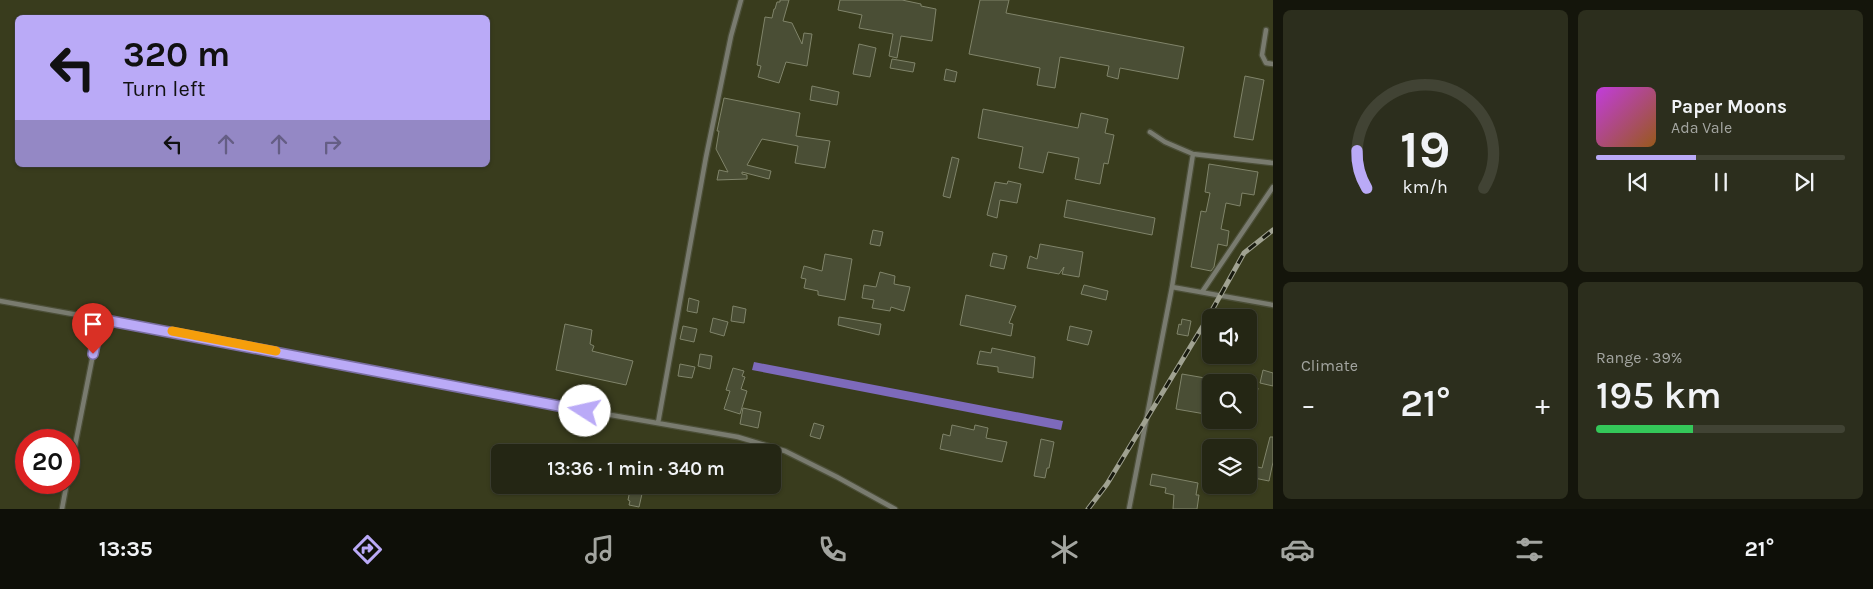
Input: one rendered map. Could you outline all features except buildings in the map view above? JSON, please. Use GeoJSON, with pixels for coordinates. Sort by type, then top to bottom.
{"type":"FeatureCollection","features":[{"type":"Feature","properties":{"kind":"lane"},"geometry":{"type":"LineString","coordinates":[[658,423],[706,157],[731,36],[741,0]]}},
{"type":"Feature","properties":{"kind":"lane"},"geometry":{"type":"LineString","coordinates":[[1266,30],[1262,55],[1266,63],[1273,64]]}},
{"type":"Feature","properties":{"kind":"lane"},"geometry":{"type":"LineString","coordinates":[[1150,132],[1165,142],[1193,154],[1273,163]]}},
{"type":"Feature","properties":{"kind":"lane"},"geometry":{"type":"LineString","coordinates":[[1129,509],[1172,287],[1193,154]]}},
{"type":"Feature","properties":{"kind":"lane"},"geometry":{"type":"LineString","coordinates":[[1202,292],[1273,187]]}},
{"type":"Feature","properties":{"kind":"lane"},"geometry":{"type":"LineString","coordinates":[[1172,287],[1273,305]]}},
{"type":"Feature","properties":{"kind":"lane"},"geometry":{"type":"LineString","coordinates":[[0,301],[530,401],[738,437],[785,451],[895,509]]}},
{"type":"Feature","properties":{"kind":"lane"},"geometry":{"type":"LineString","coordinates":[[78,429],[100,319]]}},
{"type":"Feature","properties":{"kind":"lane"},"geometry":{"type":"LineString","coordinates":[[62,509],[65,494]]}},
{"type":"Feature","properties":{"kind":"shaded area"},"geometry":{"type":"Polygon","coordinates":[[[0,0],[1273,0],[1273,509],[0,509],[0,0]]]}},
{"type":"Feature","properties":{"kind":"shaded area"},"geometry":{"type":"Polygon","coordinates":[[[754,362],[1063,421],[1061,430],[752,370],[754,362]]]}},
{"type":"Feature","properties":{"kind":"railway"},"geometry":{"type":"LineString","coordinates":[[1088,509],[1107,484],[1206,321],[1244,253],[1273,230]]}},
{"type":"Feature","properties":{"kind":"slow traffic"},"geometry":{"type":"LineString","coordinates":[[172,331],[276,351]]}},
{"type":"Feature","properties":{"kind":"route"},"geometry":{"type":"LineString","coordinates":[[93,354],[100,319],[585,411]]}}]}
